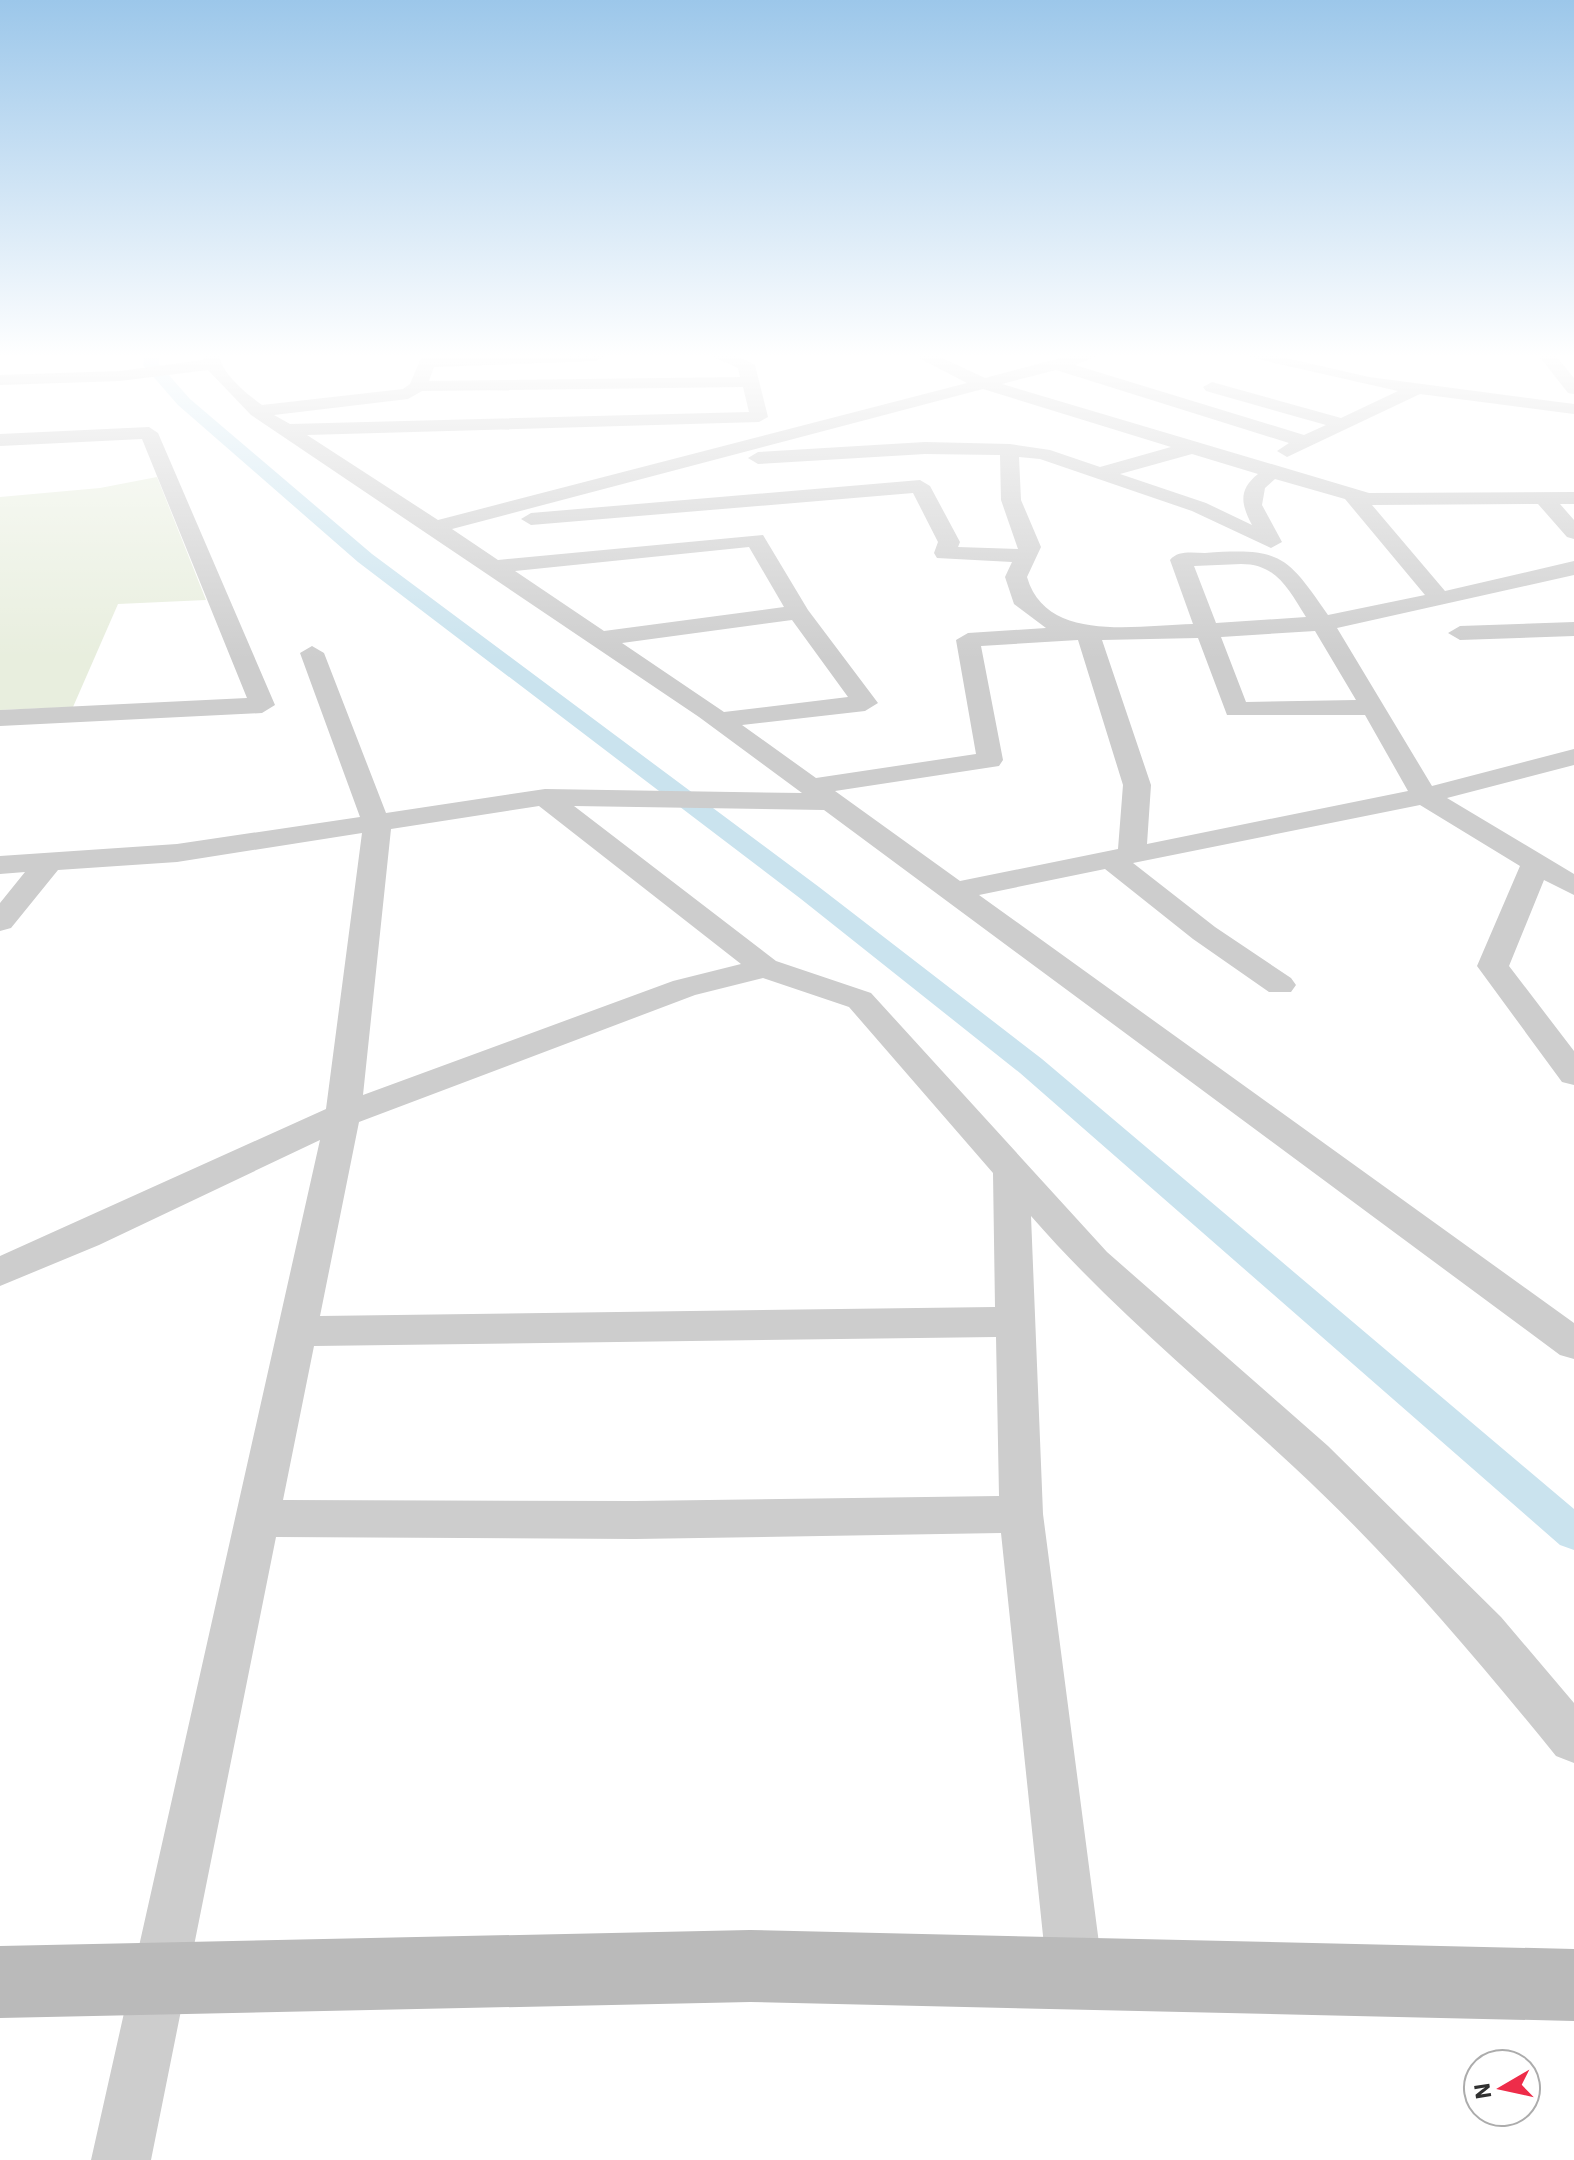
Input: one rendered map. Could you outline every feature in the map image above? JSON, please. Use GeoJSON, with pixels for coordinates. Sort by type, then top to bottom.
{"type":"FeatureCollection","features":[{"type":"Feature","properties":{"kind":"street"},"geometry":{"type":"LineString","coordinates":[[0,718],[262,705],[159,457]]}},
{"type":"Feature","properties":{"kind":"street"},"geometry":{"type":"LineString","coordinates":[[327,457],[719,720],[1574,1344]]}},
{"type":"Feature","properties":{"kind":"street"},"geometry":{"type":"LineString","coordinates":[[435,527],[704,457]]}},
{"type":"Feature","properties":{"kind":"street"},"geometry":{"type":"LineString","coordinates":[[680,463],[781,457]]}},
{"type":"Feature","properties":{"kind":"street"},"geometry":{"type":"LineString","coordinates":[[1010,457],[1009,493],[1019,527],[1030,547],[1016,577],[1022,599],[1048,620],[1082,633],[1137,785],[1122,858]]}},
{"type":"Feature","properties":{"kind":"street"},"geometry":{"type":"LineString","coordinates":[[1050,457],[1199,507],[1271,542],[1263,521],[1252,505],[1255,486],[1263,469],[1282,457]]}},
{"type":"Feature","properties":{"kind":"street"},"geometry":{"type":"LineString","coordinates":[[1096,474],[1158,457]]}},
{"type":"Feature","properties":{"kind":"street"},"geometry":{"type":"LineString","coordinates":[[1225,457],[1368,499],[1574,498]]}},
{"type":"Feature","properties":{"kind":"street"},"geometry":{"type":"LineString","coordinates":[[435,527],[920,486],[949,542],[945,553],[1026,556]]}},
{"type":"Feature","properties":{"kind":"street"},"geometry":{"type":"LineString","coordinates":[[1352,494],[1440,599]]}},
{"type":"Feature","properties":{"kind":"street"},"geometry":{"type":"LineString","coordinates":[[1544,498],[1574,533]]}},
{"type":"Feature","properties":{"kind":"street"},"geometry":{"type":"LineString","coordinates":[[493,567],[755,540],[798,612],[865,703],[719,720]]}},
{"type":"Feature","properties":{"kind":"street"},"geometry":{"type":"LineString","coordinates":[[1371,707],[1236,710],[1181,560],[1269,559],[1284,568],[1321,623],[1424,796],[1574,886]]}},
{"type":"Feature","properties":{"kind":"street"},"geometry":{"type":"LineString","coordinates":[[0,865],[177,853],[377,825],[545,797],[821,794],[990,760],[968,640],[1082,633],[1207,631],[1348,620],[1574,568]]}},
{"type":"Feature","properties":{"kind":"street"},"geometry":{"type":"LineString","coordinates":[[599,639],[798,612]]}},
{"type":"Feature","properties":{"kind":"street"},"geometry":{"type":"LineString","coordinates":[[1460,633],[1574,629]]}},
{"type":"Feature","properties":{"kind":"street"},"geometry":{"type":"LineString","coordinates":[[121,2160],[343,1115],[377,825],[312,653]]}},
{"type":"Feature","properties":{"kind":"street"},"geometry":{"type":"LineString","coordinates":[[955,891],[1424,796],[1574,757]]}},
{"type":"Feature","properties":{"kind":"street"},"geometry":{"type":"LineString","coordinates":[[545,797],[765,968],[860,1000],[1093,1262],[1313,1458],[1484,1632],[1574,1740]]}},
{"type":"Feature","properties":{"kind":"street"},"geometry":{"type":"LineString","coordinates":[[1122,858],[1204,933],[1280,985]]}},
{"type":"Feature","properties":{"kind":"street"},"geometry":{"type":"LineString","coordinates":[[0,922],[49,862]]}},
{"type":"Feature","properties":{"kind":"street"},"geometry":{"type":"LineString","coordinates":[[1536,863],[1493,966],[1574,1074]]}},
{"type":"Feature","properties":{"kind":"street"},"geometry":{"type":"LineString","coordinates":[[0,1272],[86,1236],[343,1115],[684,988],[765,968]]}},
{"type":"Feature","properties":{"kind":"street"},"geometry":{"type":"LineString","coordinates":[[1011,1171],[1021,1514],[1075,1974]]}},
{"type":"Feature","properties":{"kind":"street"},"geometry":{"type":"LineString","coordinates":[[297,1331],[1015,1322]]}},
{"type":"Feature","properties":{"kind":"street"},"geometry":{"type":"LineString","coordinates":[[257,1518],[635,1520],[1021,1514]]}},
{"type":"Feature","properties":{"kind":"street"},"geometry":{"type":"LineString","coordinates":[[0,1982],[158,1982],[750,1966],[1574,1985]]}},
{"type":"Feature","properties":{"kind":"green space"},"geometry":{"type":"Polygon","coordinates":[[[157,477],[206,600],[118,604],[73,707],[0,710],[0,497],[100,488],[157,477]]]}},
{"type":"Feature","properties":{"kind":"waterway"},"geometry":{"type":"LineString","coordinates":[[248,457],[365,558],[810,893],[1031,1066],[1574,1533]]}}]}
